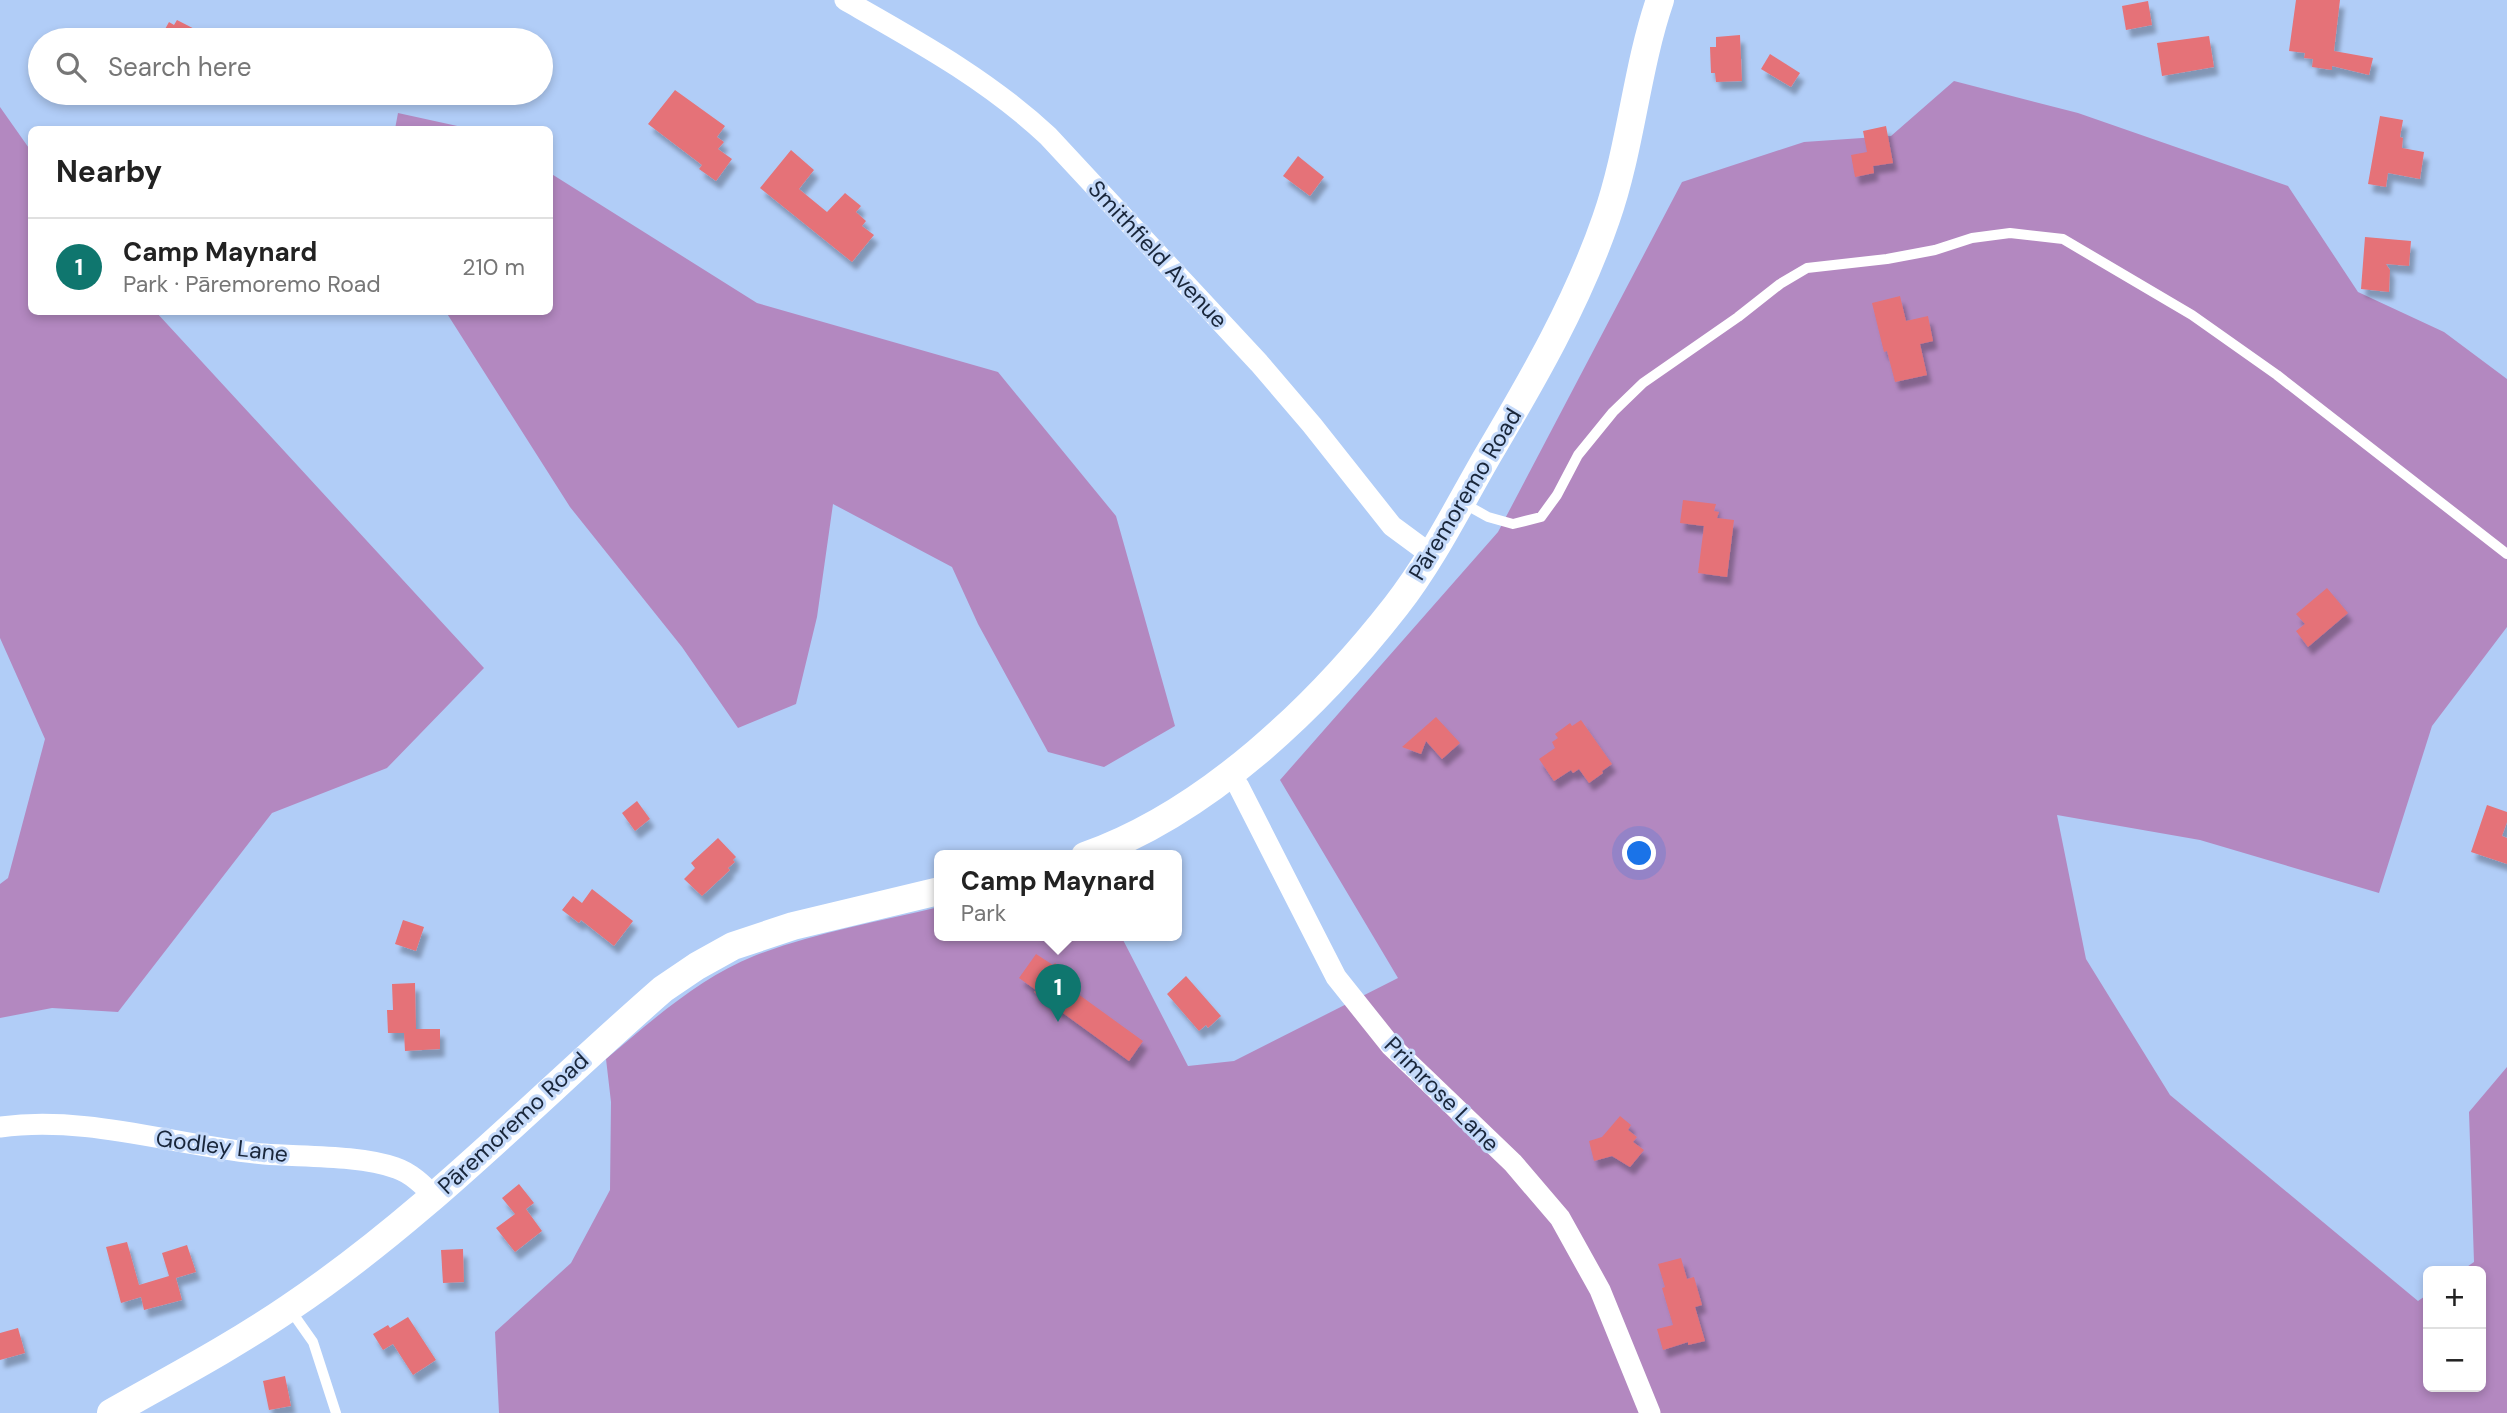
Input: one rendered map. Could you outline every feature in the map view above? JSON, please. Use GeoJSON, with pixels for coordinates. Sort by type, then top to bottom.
{"type":"FeatureCollection","features":[{"type":"Feature","properties":{"kind":"street","name":"Smithfield Avenue"},"geometry":{"type":"LineString","coordinates":[[845,0],[976,78],[1016,107],[1048,136],[1259,363],[1392,526],[1430,554]]}},
{"type":"Feature","properties":{"kind":"street","name":"Pāremoremo Road"},"geometry":{"type":"LineString","coordinates":[[1102,850],[1157,823],[1230,774],[1316,700],[1397,605],[1523,395],[1585,276],[1619,178],[1660,0]]}},
{"type":"Feature","properties":{"kind":"street","name":"Primrose Lane"},"geometry":{"type":"LineString","coordinates":[[1230,774],[1336,977],[1391,1046],[1513,1163],[1560,1217],[1600,1290],[1650,1413]]}},
{"type":"Feature","properties":{"kind":"street","name":"Pāremoremo Road"},"geometry":{"type":"LineString","coordinates":[[111,1413],[225,1349],[289,1308],[352,1262],[434,1196],[663,989],[697,966],[733,946],[793,926],[934,892]]}},
{"type":"Feature","properties":{"kind":"street","name":"Godley Lane"},"geometry":{"type":"LineString","coordinates":[[0,1127],[43,1122],[77,1124],[229,1150],[383,1164],[398,1168],[434,1196]]}},
{"type":"Feature","properties":{"kind":"lane"},"geometry":{"type":"LineString","coordinates":[[1461,502],[1488,517],[1513,524],[1541,517],[1557,495],[1578,455],[1613,412],[1643,383],[1738,317],[1780,284],[1807,268],[1886,259],[2010,233],[2063,239],[2192,315],[2277,375],[2507,554]]}},
{"type":"Feature","properties":{"kind":"lane"},"geometry":{"type":"LineString","coordinates":[[289,1308],[313,1342],[336,1413]]}},
{"type":"Feature","properties":{"kind":"shaded area"},"geometry":{"type":"Polygon","coordinates":[[[1954,81],[2078,113],[2288,186],[2358,292],[2444,332],[2507,379],[2507,627],[2432,726],[2379,893],[2200,840],[2057,815],[2086,959],[2170,1095],[2418,1301],[2423,1298],[2423,1392],[2486,1392],[2486,1266],[2468,1266],[2474,1262],[2469,1112],[2507,1067],[2507,1413],[499,1413],[495,1332],[571,1263],[610,1190],[611,1102],[606,1059],[676,1002],[734,965],[799,941],[934,908],[934,941],[1124,941],[1188,1066],[1234,1061],[1398,978],[1280,780],[1498,532],[1682,182],[1804,142],[1891,136],[1954,81]]]}},
{"type":"Feature","properties":{"kind":"shaded area"},"geometry":{"type":"Polygon","coordinates":[[[0,107],[28,147],[28,315],[159,315],[484,668],[387,768],[272,813],[118,1012],[52,1008],[0,1018],[0,884],[8,878],[45,739],[0,638],[0,107]]]}},
{"type":"Feature","properties":{"kind":"shaded area"},"geometry":{"type":"Polygon","coordinates":[[[398,113],[457,126],[396,126],[398,113]]]}},
{"type":"Feature","properties":{"kind":"shaded area"},"geometry":{"type":"Polygon","coordinates":[[[553,175],[757,303],[998,372],[1116,516],[1175,726],[1104,767],[1048,752],[978,624],[952,567],[833,504],[817,617],[796,704],[738,728],[682,647],[570,507],[448,315],[553,315],[553,175]]]}},
{"type":"Feature","properties":{"kind":"building"},"geometry":{"type":"Polygon","coordinates":[[[2296,0],[2340,0],[2334,51],[2373,58],[2369,75],[2332,66],[2332,70],[2312,67],[2313,59],[2304,58],[2305,53],[2289,51],[2296,0]]]}},
{"type":"Feature","properties":{"kind":"building"},"geometry":{"type":"Polygon","coordinates":[[[2148,1],[2152,25],[2126,30],[2122,6],[2148,1]]]}},
{"type":"Feature","properties":{"kind":"building"},"geometry":{"type":"Polygon","coordinates":[[[177,20],[193,28],[166,28],[169,22],[174,25],[177,20]]]}},
{"type":"Feature","properties":{"kind":"building"},"geometry":{"type":"Polygon","coordinates":[[[1740,35],[1742,81],[1716,82],[1715,73],[1711,73],[1710,47],[1716,47],[1716,37],[1740,35]]]}},
{"type":"Feature","properties":{"kind":"building"},"geometry":{"type":"Polygon","coordinates":[[[2209,36],[2214,67],[2162,76],[2157,43],[2209,36]]]}},
{"type":"Feature","properties":{"kind":"building"},"geometry":{"type":"Polygon","coordinates":[[[1770,54],[1800,73],[1791,87],[1761,69],[1770,54]]]}},
{"type":"Feature","properties":{"kind":"building"},"geometry":{"type":"Polygon","coordinates":[[[675,90],[725,126],[717,137],[724,142],[718,149],[732,159],[716,181],[699,169],[702,165],[648,124],[675,90]]]}},
{"type":"Feature","properties":{"kind":"building"},"geometry":{"type":"Polygon","coordinates":[[[2380,116],[2403,120],[2400,137],[2403,138],[2402,148],[2424,152],[2420,179],[2388,173],[2386,187],[2368,184],[2380,116]]]}},
{"type":"Feature","properties":{"kind":"building"},"geometry":{"type":"Polygon","coordinates":[[[1886,126],[1893,163],[1873,166],[1874,173],[1855,177],[1851,155],[1867,152],[1863,131],[1886,126]]]}},
{"type":"Feature","properties":{"kind":"building"},"geometry":{"type":"Polygon","coordinates":[[[791,150],[814,170],[799,189],[827,212],[845,193],[861,206],[856,212],[866,221],[862,226],[874,235],[852,262],[760,188],[791,150]]]}},
{"type":"Feature","properties":{"kind":"building"},"geometry":{"type":"Polygon","coordinates":[[[1298,156],[1324,177],[1310,196],[1283,176],[1298,156]]]}},
{"type":"Feature","properties":{"kind":"building"},"geometry":{"type":"Polygon","coordinates":[[[2365,237],[2411,241],[2409,266],[2386,264],[2390,270],[2389,292],[2361,289],[2365,237]]]}},
{"type":"Feature","properties":{"kind":"building"},"geometry":{"type":"Polygon","coordinates":[[[1900,296],[1906,321],[1928,316],[1933,341],[1920,344],[1927,375],[1895,382],[1887,351],[1884,352],[1872,303],[1900,296]]]}},
{"type":"Feature","properties":{"kind":"building"},"geometry":{"type":"Polygon","coordinates":[[[1683,500],[1716,504],[1714,511],[1719,512],[1717,518],[1734,520],[1727,577],[1698,573],[1704,526],[1680,523],[1683,500]]]}},
{"type":"Feature","properties":{"kind":"building"},"geometry":{"type":"Polygon","coordinates":[[[2327,588],[2348,613],[2308,647],[2296,631],[2305,624],[2296,614],[2327,588]]]}},
{"type":"Feature","properties":{"kind":"building"},"geometry":{"type":"Polygon","coordinates":[[[1436,717],[1460,743],[1442,759],[1426,741],[1421,754],[1402,747],[1436,717]]]}},
{"type":"Feature","properties":{"kind":"building"},"geometry":{"type":"Polygon","coordinates":[[[1581,720],[1612,764],[1589,783],[1579,769],[1573,773],[1571,770],[1554,781],[1539,759],[1555,748],[1552,742],[1558,738],[1555,734],[1570,723],[1572,726],[1581,720]]]}},
{"type":"Feature","properties":{"kind":"building"},"geometry":{"type":"Polygon","coordinates":[[[637,801],[650,819],[635,831],[622,813],[637,801]]]}},
{"type":"Feature","properties":{"kind":"building"},"geometry":{"type":"Polygon","coordinates":[[[2487,805],[2507,812],[2502,836],[2507,838],[2507,864],[2471,852],[2487,805]]]}},
{"type":"Feature","properties":{"kind":"building"},"geometry":{"type":"Polygon","coordinates":[[[718,838],[736,857],[733,860],[735,862],[702,896],[684,879],[695,868],[691,863],[718,838]]]}},
{"type":"Feature","properties":{"kind":"building"},"geometry":{"type":"Polygon","coordinates":[[[592,889],[633,921],[614,946],[581,920],[579,923],[562,910],[573,896],[582,903],[592,889]]]}},
{"type":"Feature","properties":{"kind":"building"},"geometry":{"type":"Polygon","coordinates":[[[403,920],[424,927],[416,951],[395,944],[403,920]]]}},
{"type":"Feature","properties":{"kind":"building"},"geometry":{"type":"Polygon","coordinates":[[[1036,954],[1073,976],[1067,983],[1079,992],[1078,994],[1143,1041],[1129,1061],[1034,992],[1036,990],[1019,978],[1036,954]]]}},
{"type":"Feature","properties":{"kind":"building"},"geometry":{"type":"Polygon","coordinates":[[[1186,976],[1221,1016],[1208,1028],[1206,1025],[1199,1031],[1167,994],[1186,976]]]}},
{"type":"Feature","properties":{"kind":"building"},"geometry":{"type":"Polygon","coordinates":[[[415,983],[416,1029],[440,1029],[440,1049],[405,1051],[404,1033],[388,1033],[387,1010],[393,1010],[392,984],[415,983]]]}},
{"type":"Feature","properties":{"kind":"building"},"geometry":{"type":"Polygon","coordinates":[[[1620,1116],[1631,1125],[1628,1130],[1637,1137],[1633,1142],[1644,1150],[1630,1167],[1612,1156],[1594,1161],[1589,1141],[1602,1137],[1620,1116]]]}},
{"type":"Feature","properties":{"kind":"building"},"geometry":{"type":"Polygon","coordinates":[[[519,1184],[534,1203],[526,1209],[542,1231],[515,1252],[496,1228],[515,1214],[502,1198],[519,1184]]]}},
{"type":"Feature","properties":{"kind":"building"},"geometry":{"type":"Polygon","coordinates":[[[127,1242],[139,1285],[169,1276],[162,1253],[187,1245],[196,1272],[176,1278],[182,1300],[144,1310],[141,1297],[121,1303],[106,1247],[127,1242]]]}},
{"type":"Feature","properties":{"kind":"building"},"geometry":{"type":"Polygon","coordinates":[[[463,1249],[464,1282],[443,1283],[441,1250],[463,1249]]]}},
{"type":"Feature","properties":{"kind":"building"},"geometry":{"type":"Polygon","coordinates":[[[1681,1258],[1687,1279],[1694,1277],[1702,1305],[1695,1307],[1705,1341],[1688,1345],[1688,1342],[1663,1350],[1657,1329],[1673,1325],[1658,1264],[1681,1258]]]}},
{"type":"Feature","properties":{"kind":"building"},"geometry":{"type":"Polygon","coordinates":[[[408,1317],[436,1360],[413,1375],[393,1344],[383,1350],[373,1334],[408,1317]]]}},
{"type":"Feature","properties":{"kind":"building"},"geometry":{"type":"Polygon","coordinates":[[[18,1328],[25,1353],[0,1360],[0,1333],[18,1328]]]}},
{"type":"Feature","properties":{"kind":"building"},"geometry":{"type":"Polygon","coordinates":[[[285,1376],[291,1406],[269,1410],[263,1381],[285,1376]]]}},
{"type":"Feature","properties":{"kind":"place","name":"Camp Maynard"},"geometry":{"type":"Point","coordinates":[1058,1022]}}]}
